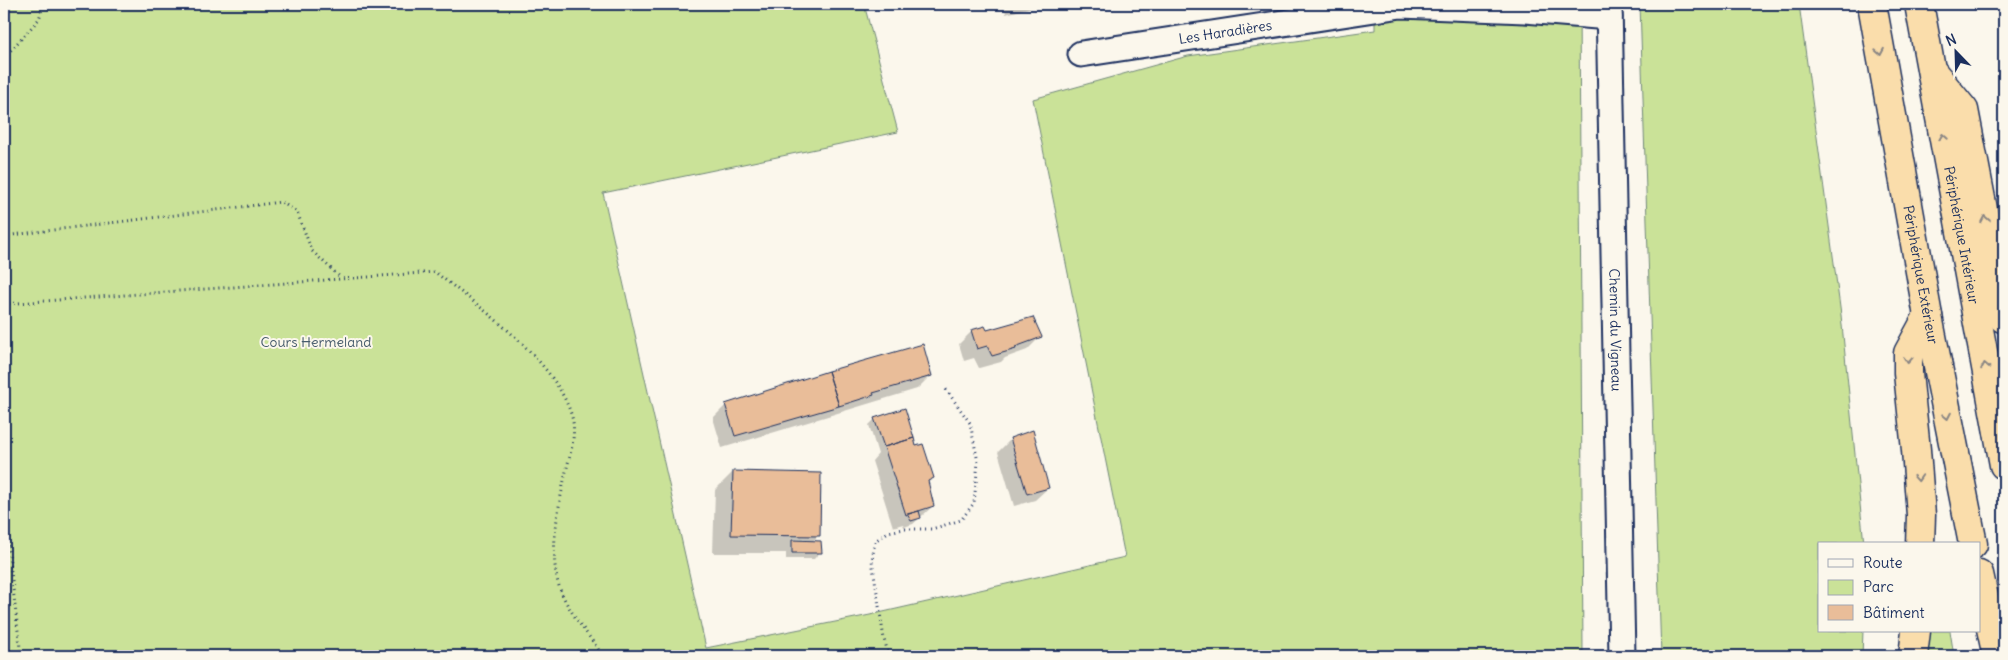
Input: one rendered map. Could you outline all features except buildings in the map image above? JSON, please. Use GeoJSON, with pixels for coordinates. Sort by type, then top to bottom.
{"type":"FeatureCollection","features":[{"type":"Feature","properties":{"kind":"highway","name":"Périphérique Extérieur"},"geometry":{"type":"LineString","coordinates":[[1872,4],[1928,316],[1973,542]]}},
{"type":"Feature","properties":{"kind":"highway","name":"Périphérique Intérieur"},"geometry":{"type":"LineString","coordinates":[[1919,4],[2004,465]]}},
{"type":"Feature","properties":{"kind":"highway"},"geometry":{"type":"LineString","coordinates":[[1931,70],[1964,110],[2004,319]]}},
{"type":"Feature","properties":{"kind":"highway"},"geometry":{"type":"LineString","coordinates":[[1920,542],[1920,515],[1908,353],[1928,316]]}},
{"type":"Feature","properties":{"kind":"highway"},"geometry":{"type":"LineString","coordinates":[[1980,579],[1997,656]]}},
{"type":"Feature","properties":{"kind":"highway"},"geometry":{"type":"LineString","coordinates":[[1913,656],[1916,632]]}},
{"type":"Feature","properties":{"kind":"street","name":"Les Haradières"},"geometry":{"type":"LineString","coordinates":[[1081,54],[1400,5],[1525,10],[1609,10]]}},
{"type":"Feature","properties":{"kind":"street","name":"Chemin du Vigneau"},"geometry":{"type":"LineString","coordinates":[[1609,10],[1622,656]]}},
{"type":"Feature","properties":{"kind":"path"},"geometry":{"type":"LineString","coordinates":[[4,58],[39,18],[44,4]]}},
{"type":"Feature","properties":{"kind":"path"},"geometry":{"type":"LineString","coordinates":[[4,236],[281,202],[296,212],[312,251],[341,278]]}},
{"type":"Feature","properties":{"kind":"path"},"geometry":{"type":"LineString","coordinates":[[4,304],[270,286],[341,278],[436,272],[514,335],[554,381],[568,407],[573,426],[571,449],[556,524],[557,577],[566,602],[603,656]]}},
{"type":"Feature","properties":{"kind":"path"},"geometry":{"type":"LineString","coordinates":[[889,656],[884,639],[872,560],[875,541],[888,532],[904,529],[932,529],[961,520],[974,503],[978,462],[970,423],[944,388]]}},
{"type":"Feature","properties":{"kind":"path"},"geometry":{"type":"LineString","coordinates":[[4,531],[7,538],[20,656]]}},
{"type":"Feature","properties":{"kind":"green space","name":"Cours Hermeland"},"geometry":{"type":"Polygon","coordinates":[[[4,4],[864,4],[898,132],[603,193],[706,648],[870,615],[1125,557],[1033,99],[1188,56],[1375,30],[1375,4],[1579,4],[1583,656],[4,656],[4,4]]]}},
{"type":"Feature","properties":{"kind":"green space"},"geometry":{"type":"Polygon","coordinates":[[[1640,4],[1799,4],[1841,315],[1864,542],[1818,542],[1818,632],[1863,632],[1862,656],[1661,656],[1640,4]]]}},
{"type":"Feature","properties":{"kind":"green space"},"geometry":{"type":"Polygon","coordinates":[[[1929,632],[1950,632],[1954,656],[1925,656],[1929,632]]]}}]}
